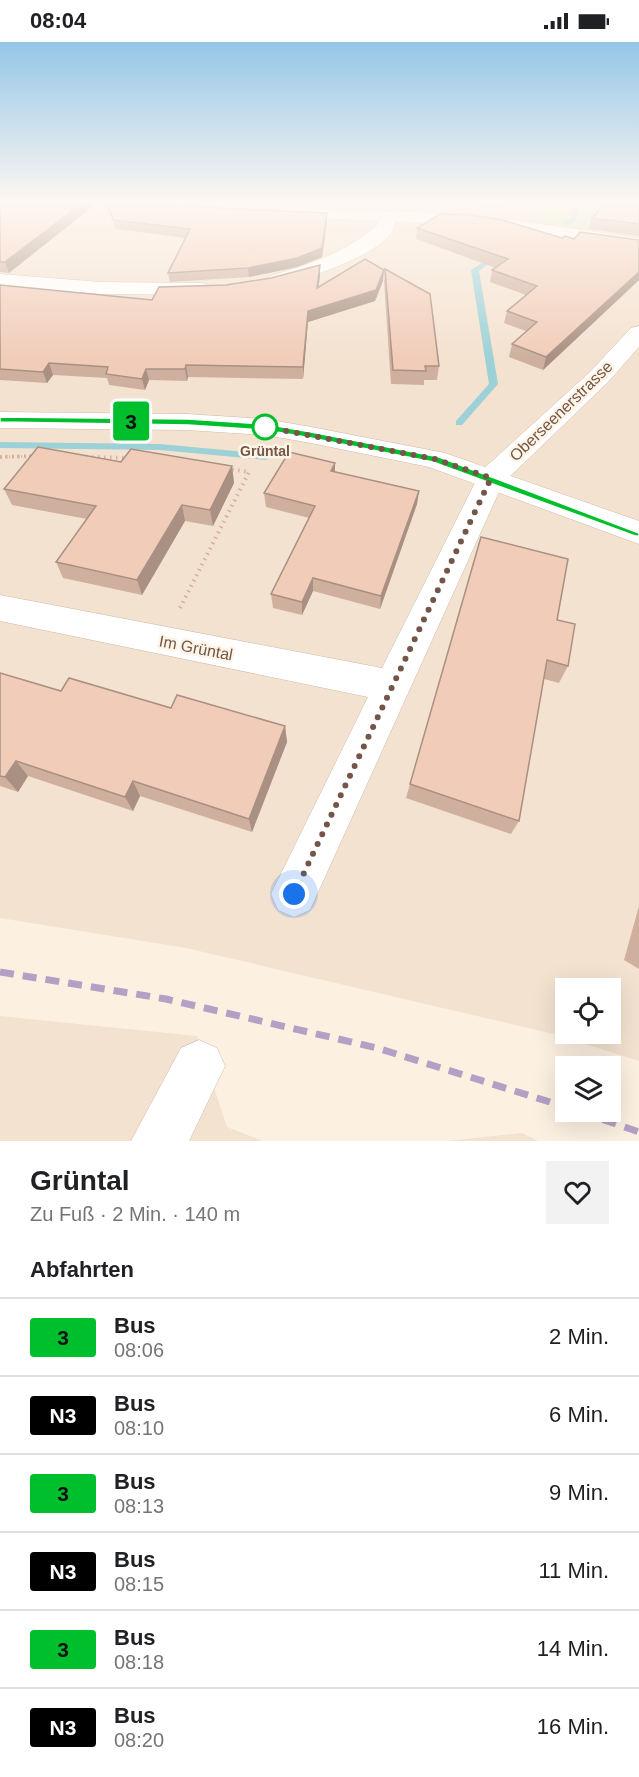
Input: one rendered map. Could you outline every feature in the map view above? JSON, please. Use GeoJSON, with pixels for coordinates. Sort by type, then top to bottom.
{"type":"FeatureCollection","features":[{"type":"Feature","properties":{"kind":"street"},"geometry":{"type":"LineString","coordinates":[[253,284],[326,266],[349,255]]}},
{"type":"Feature","properties":{"kind":"street"},"geometry":{"type":"LineString","coordinates":[[0,279],[146,290],[220,289]]}},
{"type":"Feature","properties":{"kind":"street","name":"Oberseenerstrasse"},"geometry":{"type":"LineString","coordinates":[[639,333],[599,377],[491,478],[639,533]]}},
{"type":"Feature","properties":{"kind":"street"},"geometry":{"type":"LineString","coordinates":[[0,420],[188,422],[265,427],[435,459],[491,478],[294,894]]}},
{"type":"Feature","properties":{"kind":"street","name":"Im Grüntal"},"geometry":{"type":"LineString","coordinates":[[0,608],[392,687]]}},
{"type":"Feature","properties":{"kind":"street"},"geometry":{"type":"LineString","coordinates":[[159,1141],[199,1066]]}},
{"type":"Feature","properties":{"kind":"path"},"geometry":{"type":"LineString","coordinates":[[0,457],[35,456]]}},
{"type":"Feature","properties":{"kind":"path"},"geometry":{"type":"LineString","coordinates":[[82,457],[141,458]]}},
{"type":"Feature","properties":{"kind":"path"},"geometry":{"type":"LineString","coordinates":[[163,641],[249,472],[228,468]]}},
{"type":"Feature","properties":{"kind":"shaded area"},"geometry":{"type":"Polygon","coordinates":[[[0,255],[639,255],[639,1061],[585,1044],[621,1044],[621,978],[555,978],[554,1034],[186,948],[0,918],[0,255]]]}},
{"type":"Feature","properties":{"kind":"shaded area"},"geometry":{"type":"Polygon","coordinates":[[[0,1016],[197,1036],[227,1127],[263,1141],[0,1141],[0,1016]]]}},
{"type":"Feature","properties":{"kind":"shaded area"},"geometry":{"type":"Polygon","coordinates":[[[522,1133],[538,1141],[447,1141],[522,1133]]]}},
{"type":"Feature","properties":{"kind":"building"},"geometry":{"type":"Polygon","coordinates":[[[0,255],[14,255],[5,262],[0,262],[0,255]]]}},
{"type":"Feature","properties":{"kind":"building"},"geometry":{"type":"Polygon","coordinates":[[[177,255],[304,255],[248,268],[168,273],[177,255]]]}},
{"type":"Feature","properties":{"kind":"building"},"geometry":{"type":"Polygon","coordinates":[[[497,255],[639,255],[639,272],[546,357],[512,344],[537,322],[507,311],[537,286],[492,270],[508,259],[497,255]]]}},
{"type":"Feature","properties":{"kind":"building"},"geometry":{"type":"Polygon","coordinates":[[[365,259],[384,270],[376,290],[308,311],[303,367],[186,365],[185,369],[146,369],[142,379],[106,374],[108,367],[49,363],[43,372],[0,369],[0,285],[152,300],[159,287],[226,285],[271,278],[320,265],[317,288],[365,259]]]}},
{"type":"Feature","properties":{"kind":"building"},"geometry":{"type":"Polygon","coordinates":[[[385,269],[430,294],[439,366],[425,366],[426,371],[393,370],[385,269]]]}},
{"type":"Feature","properties":{"kind":"building"},"geometry":{"type":"Polygon","coordinates":[[[38,447],[121,462],[131,449],[232,466],[210,510],[182,505],[137,580],[56,562],[96,506],[4,489],[38,447]]]}},
{"type":"Feature","properties":{"kind":"building"},"geometry":{"type":"Polygon","coordinates":[[[289,452],[335,463],[331,471],[419,491],[381,596],[313,578],[302,602],[271,594],[315,506],[264,493],[289,452]]]}},
{"type":"Feature","properties":{"kind":"building"},"geometry":{"type":"Polygon","coordinates":[[[481,537],[568,559],[557,620],[575,624],[568,666],[547,660],[519,821],[410,784],[481,537]]]}},
{"type":"Feature","properties":{"kind":"building"},"geometry":{"type":"Polygon","coordinates":[[[0,673],[61,691],[69,678],[171,708],[177,695],[285,726],[249,819],[133,781],[125,797],[16,761],[5,777],[0,776],[0,673]]]}},
{"type":"Feature","properties":{"kind":"waterway"},"geometry":{"type":"LineString","coordinates":[[459,423],[494,384],[475,270],[496,255]]}},
{"type":"Feature","properties":{"kind":"waterway"},"geometry":{"type":"LineString","coordinates":[[0,445],[160,447],[266,457]]}},
{"type":"Feature","properties":{"kind":"railway"},"geometry":{"type":"LineString","coordinates":[[0,972],[166,999],[377,1048],[555,1104]]}},
{"type":"Feature","properties":{"kind":"railway"},"geometry":{"type":"LineString","coordinates":[[610,1122],[639,1132]]}},
{"type":"Feature","properties":{"kind":"bus line","name":"3"},"geometry":{"type":"LineString","coordinates":[[0,420],[188,422],[265,427],[311,435],[435,459],[639,533]]}},
{"type":"Feature","properties":{"kind":"place","name":"Grüntal"},"geometry":{"type":"Point","coordinates":[265,427]}},
{"type":"Feature","properties":{"kind":"route"},"geometry":{"type":"LineString","coordinates":[[265,427],[435,459],[491,478],[294,894]]}}]}
